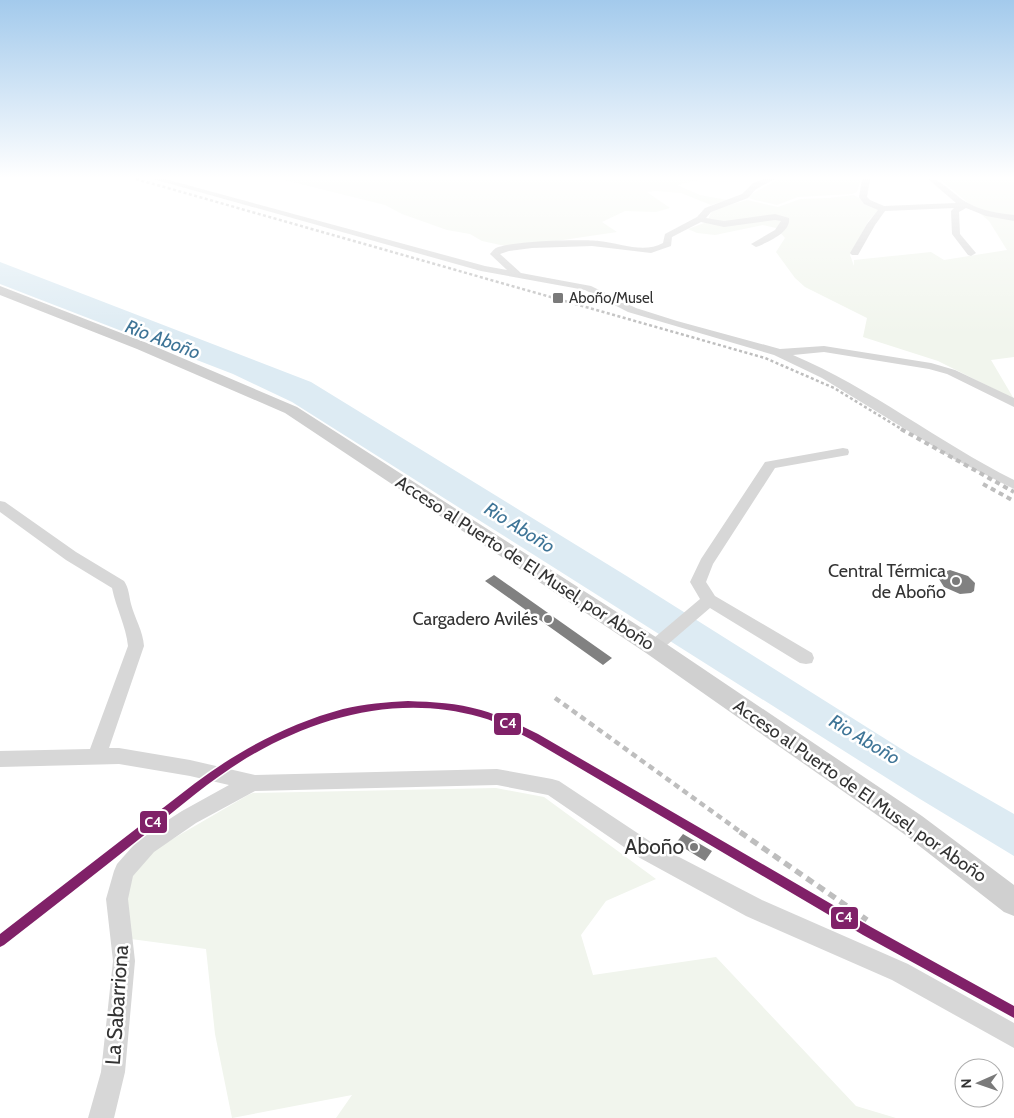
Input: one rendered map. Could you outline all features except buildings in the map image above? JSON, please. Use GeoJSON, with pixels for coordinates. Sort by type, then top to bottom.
{"type":"FeatureCollection","features":[{"type":"Feature","properties":{"kind":"street"},"geometry":{"type":"LineString","coordinates":[[347,231],[484,269],[588,288],[602,293],[632,310],[779,352],[875,404],[979,468],[1014,484]]}},
{"type":"Feature","properties":{"kind":"street"},"geometry":{"type":"LineString","coordinates":[[519,276],[495,254],[499,250],[592,243],[648,250],[662,248],[668,244],[668,236],[674,231]]}},
{"type":"Feature","properties":{"kind":"street"},"geometry":{"type":"LineString","coordinates":[[756,244],[764,241],[777,231]]}},
{"type":"Feature","properties":{"kind":"street"},"geometry":{"type":"LineString","coordinates":[[855,253],[867,231]]}},
{"type":"Feature","properties":{"kind":"street"},"geometry":{"type":"LineString","coordinates":[[956,231],[956,234],[971,253]]}},
{"type":"Feature","properties":{"kind":"street","name":"Acceso al Puerto de El Musel, por Aboño"},"geometry":{"type":"LineString","coordinates":[[0,290],[142,346],[291,410],[657,644],[913,825],[1014,902]]}},
{"type":"Feature","properties":{"kind":"street"},"geometry":{"type":"LineString","coordinates":[[779,352],[824,349],[931,366],[951,372],[1014,403]]}},
{"type":"Feature","properties":{"kind":"street"},"geometry":{"type":"LineString","coordinates":[[806,658],[709,600],[698,582],[706,563],[770,465],[843,452]]}},
{"type":"Feature","properties":{"kind":"street"},"geometry":{"type":"LineString","coordinates":[[0,505],[71,556],[119,584],[123,605],[135,636],[136,646],[97,756]]}},
{"type":"Feature","properties":{"kind":"street"},"geometry":{"type":"LineString","coordinates":[[657,644],[709,600]]}},
{"type":"Feature","properties":{"kind":"street"},"geometry":{"type":"LineString","coordinates":[[0,759],[119,756],[190,768],[256,783],[497,776],[552,787],[647,851],[754,908],[900,972],[1014,1036]]}},
{"type":"Feature","properties":{"kind":"street","name":"La Sabarriona"},"geometry":{"type":"LineString","coordinates":[[101,1118],[113,1072],[124,961],[117,900],[124,871],[147,846],[189,817],[246,786],[256,783]]}},
{"type":"Feature","properties":{"kind":"shaded area"},"geometry":{"type":"Polygon","coordinates":[[[454,231],[617,232],[536,244],[505,246],[482,241],[470,234],[454,231]]]}},
{"type":"Feature","properties":{"kind":"shaded area"},"geometry":{"type":"Polygon","coordinates":[[[693,231],[733,231],[715,235],[693,231]]]}},
{"type":"Feature","properties":{"kind":"shaded area"},"geometry":{"type":"Polygon","coordinates":[[[779,231],[863,231],[850,255],[854,266],[854,260],[931,252],[944,260],[1007,250],[995,231],[1014,231],[1014,357],[991,360],[1014,399],[938,361],[863,337],[867,318],[805,287],[795,278],[776,252],[785,238],[779,231]]]}},
{"type":"Feature","properties":{"kind":"shaded area"},"geometry":{"type":"Polygon","coordinates":[[[496,788],[544,797],[656,879],[606,901],[581,935],[593,975],[716,957],[856,1106],[896,1118],[336,1118],[352,1095],[232,1118],[215,1034],[206,949],[131,939],[125,898],[133,870],[152,851],[253,793],[496,788]]]}},
{"type":"Feature","properties":{"kind":"water","name":"Rio Aboño"},"geometry":{"type":"Polygon","coordinates":[[[0,262],[311,382],[625,575],[911,755],[1014,814],[1014,856],[920,799],[292,402],[233,374],[0,284],[0,262]]]}},
{"type":"Feature","properties":{"kind":"railway"},"geometry":{"type":"LineString","coordinates":[[319,231],[765,358],[834,388],[903,430]]}},
{"type":"Feature","properties":{"kind":"railway"},"geometry":{"type":"LineString","coordinates":[[901,429],[1014,492]]}},
{"type":"Feature","properties":{"kind":"railway"},"geometry":{"type":"LineString","coordinates":[[983,484],[1014,501]]}},
{"type":"Feature","properties":{"kind":"railway"},"geometry":{"type":"LineString","coordinates":[[555,698],[742,833]]}},
{"type":"Feature","properties":{"kind":"railway"},"geometry":{"type":"LineString","coordinates":[[740,832],[867,920]]}},
{"type":"Feature","properties":{"kind":"transit line","name":"C4"},"geometry":{"type":"LineString","coordinates":[[0,941],[197,787],[255,748],[284,734],[345,712],[408,704],[440,706],[472,711],[488,716],[535,737],[867,931],[1014,1012]]}},
{"type":"Feature","properties":{"kind":"place","name":"Aboño/Musel"},"geometry":{"type":"Point","coordinates":[558,298]}},
{"type":"Feature","properties":{"kind":"place","name":"Central Térmica de Aboño"},"geometry":{"type":"Point","coordinates":[956,581]}},
{"type":"Feature","properties":{"kind":"place","name":"Cargadero Avilés"},"geometry":{"type":"Point","coordinates":[548,619]}},
{"type":"Feature","properties":{"kind":"place","name":"Aboño"},"geometry":{"type":"Point","coordinates":[694,847]}}]}
